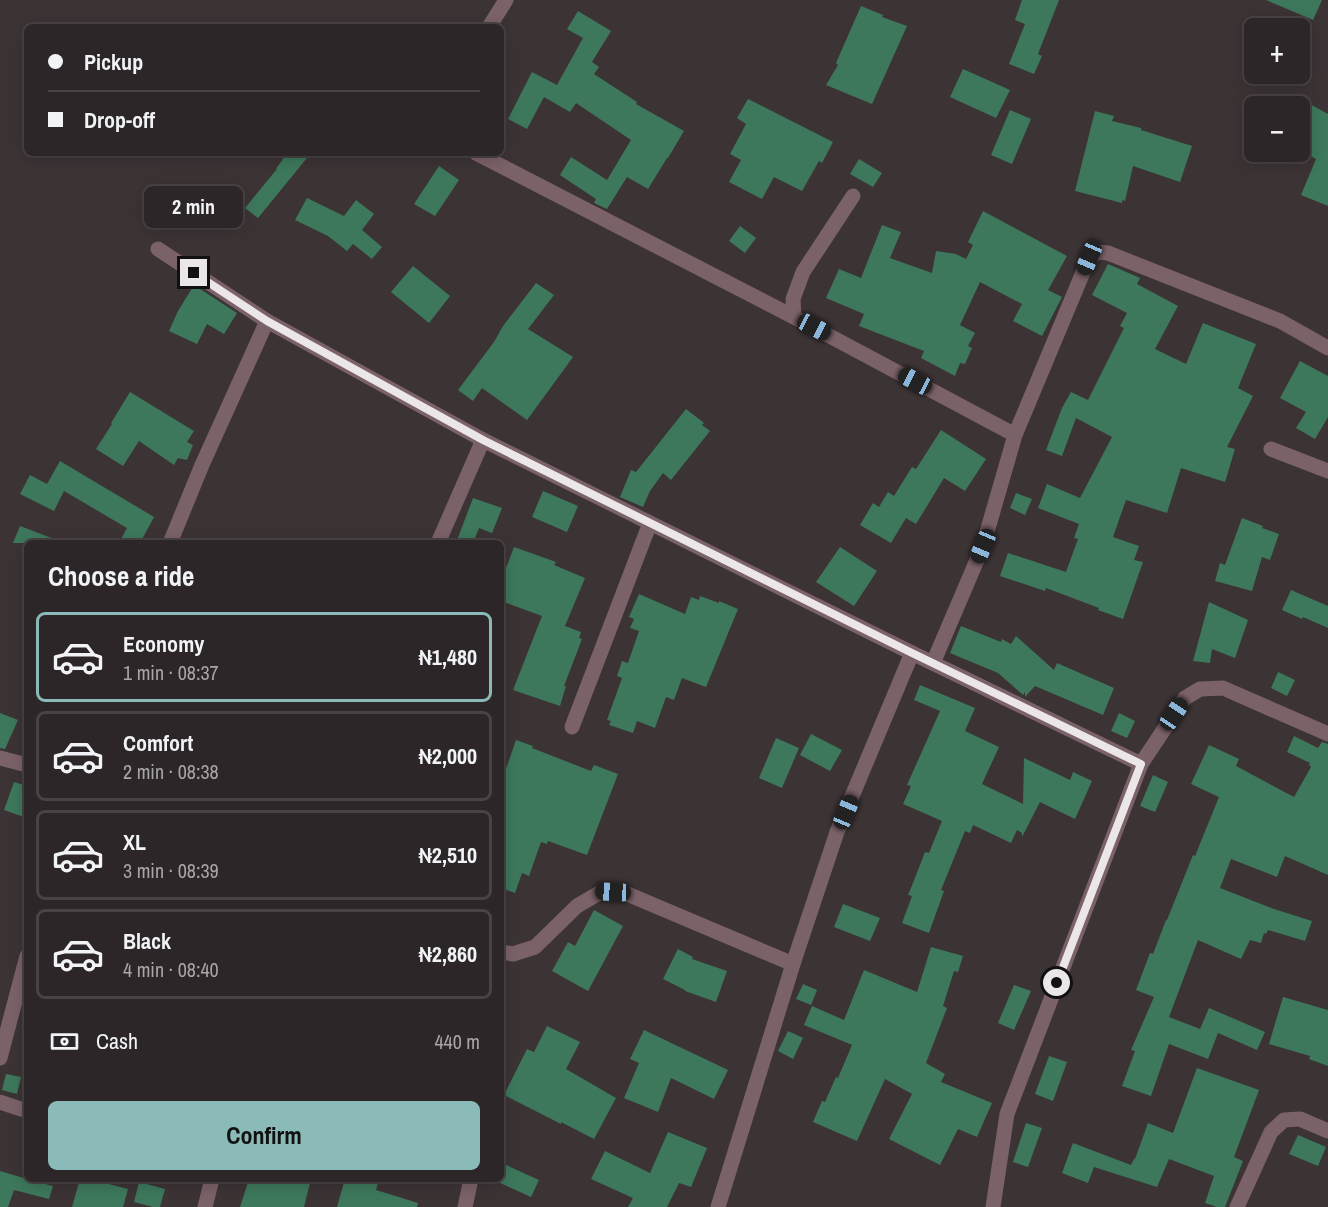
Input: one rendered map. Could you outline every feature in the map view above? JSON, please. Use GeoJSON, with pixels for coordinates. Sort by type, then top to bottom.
{"type":"FeatureCollection","features":[{"type":"Feature","properties":{"kind":"street"},"geometry":{"type":"LineString","coordinates":[[491,24],[506,0]]}},
{"type":"Feature","properties":{"kind":"street"},"geometry":{"type":"LineString","coordinates":[[482,156],[794,317],[1015,435]]}},
{"type":"Feature","properties":{"kind":"street"},"geometry":{"type":"LineString","coordinates":[[794,317],[794,299],[803,272],[853,196]]}},
{"type":"Feature","properties":{"kind":"street"},"geometry":{"type":"LineString","coordinates":[[158,249],[267,321],[483,440],[1141,764]]}},
{"type":"Feature","properties":{"kind":"street"},"geometry":{"type":"LineString","coordinates":[[933,663],[983,546],[1015,435],[1089,258],[1098,252],[1108,253],[1280,321],[1328,348]]}},
{"type":"Feature","properties":{"kind":"street"},"geometry":{"type":"LineString","coordinates":[[171,540],[202,465],[267,321]]}},
{"type":"Feature","properties":{"kind":"street"},"geometry":{"type":"LineString","coordinates":[[439,540],[483,440]]}},
{"type":"Feature","properties":{"kind":"street"},"geometry":{"type":"LineString","coordinates":[[1271,449],[1328,471]]}},
{"type":"Feature","properties":{"kind":"street"},"geometry":{"type":"LineString","coordinates":[[572,727],[650,523]]}},
{"type":"Feature","properties":{"kind":"street"},"geometry":{"type":"LineString","coordinates":[[718,1207],[837,832],[912,653]]}},
{"type":"Feature","properties":{"kind":"street"},"geometry":{"type":"LineString","coordinates":[[993,1207],[1007,1114],[1141,764],[1185,698],[1200,689],[1223,688],[1328,734]]}},
{"type":"Feature","properties":{"kind":"street"},"geometry":{"type":"LineString","coordinates":[[0,759],[24,764]]}},
{"type":"Feature","properties":{"kind":"street"},"geometry":{"type":"LineString","coordinates":[[504,952],[513,954],[535,947],[577,906],[601,892],[625,893],[794,964]]}},
{"type":"Feature","properties":{"kind":"street"},"geometry":{"type":"LineString","coordinates":[[0,1058],[24,967]]}},
{"type":"Feature","properties":{"kind":"street"},"geometry":{"type":"LineString","coordinates":[[0,1102],[24,1110]]}},
{"type":"Feature","properties":{"kind":"street"},"geometry":{"type":"LineString","coordinates":[[1237,1207],[1271,1132],[1284,1120],[1300,1119],[1328,1131]]}},
{"type":"Feature","properties":{"kind":"street"},"geometry":{"type":"LineString","coordinates":[[205,1207],[211,1182]]}},
{"type":"Feature","properties":{"kind":"street"},"geometry":{"type":"LineString","coordinates":[[465,1207],[470,1182]]}},
{"type":"Feature","properties":{"kind":"building"},"geometry":{"type":"Polygon","coordinates":[[[1022,0],[1059,0],[1038,54],[1042,56],[1034,74],[1009,64],[1025,24],[1015,20],[1022,0]]]}},
{"type":"Feature","properties":{"kind":"building"},"geometry":{"type":"Polygon","coordinates":[[[1266,0],[1322,0],[1313,20],[1266,0]]]}},
{"type":"Feature","properties":{"kind":"building"},"geometry":{"type":"Polygon","coordinates":[[[861,6],[907,26],[872,104],[826,85],[838,65],[836,63],[861,6]]]}},
{"type":"Feature","properties":{"kind":"building"},"geometry":{"type":"Polygon","coordinates":[[[578,11],[611,31],[592,62],[599,67],[594,74],[637,102],[636,104],[684,131],[648,189],[627,177],[607,209],[594,203],[596,199],[560,175],[571,157],[607,180],[631,140],[576,103],[570,112],[544,97],[527,129],[508,119],[532,72],[557,85],[583,38],[567,29],[578,11]]]}},
{"type":"Feature","properties":{"kind":"building"},"geometry":{"type":"Polygon","coordinates":[[[963,69],[1010,90],[996,118],[950,97],[963,69]]]}},
{"type":"Feature","properties":{"kind":"building"},"geometry":{"type":"Polygon","coordinates":[[[748,99],[833,142],[822,163],[819,161],[802,191],[774,177],[762,199],[729,182],[741,160],[730,154],[746,124],[737,118],[748,99]]]}},
{"type":"Feature","properties":{"kind":"building"},"geometry":{"type":"Polygon","coordinates":[[[1310,104],[1328,114],[1328,206],[1301,195],[1316,159],[1310,156],[1310,104]]]}},
{"type":"Feature","properties":{"kind":"building"},"geometry":{"type":"Polygon","coordinates":[[[1010,110],[1031,119],[1012,164],[991,155],[1010,110]]]}},
{"type":"Feature","properties":{"kind":"building"},"geometry":{"type":"Polygon","coordinates":[[[1095,111],[1114,116],[1112,121],[1141,128],[1141,130],[1192,146],[1180,182],[1133,166],[1125,201],[1122,200],[1122,203],[1075,191],[1095,111]]]}},
{"type":"Feature","properties":{"kind":"building"},"geometry":{"type":"Polygon","coordinates":[[[285,156],[309,156],[258,218],[245,208],[285,156]]]}},
{"type":"Feature","properties":{"kind":"building"},"geometry":{"type":"Polygon","coordinates":[[[859,159],[882,173],[873,187],[850,174],[859,159]]]}},
{"type":"Feature","properties":{"kind":"building"},"geometry":{"type":"Polygon","coordinates":[[[439,166],[459,180],[435,216],[414,204],[439,166]]]}},
{"type":"Feature","properties":{"kind":"building"},"geometry":{"type":"Polygon","coordinates":[[[307,198],[344,216],[356,200],[374,214],[362,230],[382,247],[372,259],[353,244],[347,251],[328,236],[295,220],[307,198]]]}},
{"type":"Feature","properties":{"kind":"building"},"geometry":{"type":"Polygon","coordinates":[[[983,211],[1067,256],[1048,290],[1062,297],[1042,336],[1013,321],[1022,304],[980,282],[960,325],[975,333],[968,346],[972,348],[965,364],[960,363],[955,376],[921,358],[924,351],[859,326],[864,314],[826,298],[839,269],[861,278],[882,225],[901,232],[890,258],[932,273],[936,251],[956,254],[966,259],[973,245],[968,242],[983,211]]]}},
{"type":"Feature","properties":{"kind":"building"},"geometry":{"type":"Polygon","coordinates":[[[740,226],[756,238],[745,253],[729,241],[740,226]]]}},
{"type":"Feature","properties":{"kind":"building"},"geometry":{"type":"Polygon","coordinates":[[[1108,264],[1140,278],[1137,284],[1178,306],[1155,349],[1186,364],[1203,323],[1256,344],[1238,388],[1253,396],[1227,447],[1235,449],[1225,482],[1181,468],[1167,513],[1126,500],[1113,537],[1139,546],[1134,560],[1143,562],[1123,619],[1046,588],[1045,591],[1000,576],[1008,553],[1066,572],[1078,539],[1074,538],[1079,524],[1038,508],[1047,484],[1080,498],[1112,437],[1076,418],[1062,456],[1046,450],[1062,408],[1071,392],[1088,400],[1124,328],[1120,326],[1127,313],[1092,295],[1108,264]]]}},
{"type":"Feature","properties":{"kind":"building"},"geometry":{"type":"Polygon","coordinates":[[[413,266],[450,296],[429,323],[391,292],[413,266]]]}},
{"type":"Feature","properties":{"kind":"building"},"geometry":{"type":"Polygon","coordinates":[[[536,283],[554,295],[528,329],[573,357],[527,420],[482,388],[473,401],[458,390],[536,283]]]}},
{"type":"Feature","properties":{"kind":"building"},"geometry":{"type":"Polygon","coordinates":[[[194,285],[237,313],[224,334],[207,324],[197,344],[169,331],[194,285]]]}},
{"type":"Feature","properties":{"kind":"building"},"geometry":{"type":"Polygon","coordinates":[[[1300,361],[1328,376],[1328,417],[1315,439],[1296,428],[1306,412],[1280,398],[1300,361]]]}},
{"type":"Feature","properties":{"kind":"building"},"geometry":{"type":"Polygon","coordinates":[[[130,392],[194,431],[187,442],[193,445],[187,460],[178,458],[174,465],[139,441],[123,466],[96,449],[130,392]]]}},
{"type":"Feature","properties":{"kind":"building"},"geometry":{"type":"Polygon","coordinates":[[[686,409],[704,423],[702,425],[710,431],[671,480],[663,473],[650,491],[643,507],[620,497],[631,470],[636,472],[686,409]]]}},
{"type":"Feature","properties":{"kind":"building"},"geometry":{"type":"Polygon","coordinates":[[[941,430],[986,459],[965,491],[944,478],[916,524],[906,518],[891,543],[860,525],[873,503],[879,507],[888,492],[894,496],[912,467],[916,469],[941,430]]]}},
{"type":"Feature","properties":{"kind":"building"},"geometry":{"type":"Polygon","coordinates":[[[60,461],[154,517],[142,540],[121,540],[127,528],[64,491],[54,511],[20,494],[30,475],[47,484],[60,461]]]}},
{"type":"Feature","properties":{"kind":"building"},"geometry":{"type":"Polygon","coordinates":[[[543,491],[578,506],[567,532],[532,517],[543,491]]]}},
{"type":"Feature","properties":{"kind":"building"},"geometry":{"type":"Polygon","coordinates":[[[1016,493],[1032,499],[1025,515],[1010,508],[1016,493]]]}},
{"type":"Feature","properties":{"kind":"building"},"geometry":{"type":"Polygon","coordinates":[[[473,498],[502,508],[492,533],[479,528],[474,540],[457,540],[473,498]]]}},
{"type":"Feature","properties":{"kind":"building"},"geometry":{"type":"Polygon","coordinates":[[[1242,518],[1279,534],[1270,560],[1262,557],[1252,591],[1215,581],[1220,563],[1225,565],[1242,518]]]}},
{"type":"Feature","properties":{"kind":"building"},"geometry":{"type":"Polygon","coordinates":[[[20,526],[57,540],[24,540],[24,543],[13,543],[20,526]]]}},
{"type":"Feature","properties":{"kind":"building"},"geometry":{"type":"Polygon","coordinates":[[[514,547],[556,562],[554,565],[585,578],[565,626],[581,632],[579,638],[582,639],[564,686],[566,686],[560,706],[513,690],[542,616],[504,602],[504,573],[514,547]]]}},
{"type":"Feature","properties":{"kind":"building"},"geometry":{"type":"Polygon","coordinates":[[[840,547],[877,571],[854,606],[816,582],[840,547]]]}},
{"type":"Feature","properties":{"kind":"building"},"geometry":{"type":"Polygon","coordinates":[[[1291,590],[1328,606],[1328,628],[1282,610],[1291,590]]]}},
{"type":"Feature","properties":{"kind":"building"},"geometry":{"type":"Polygon","coordinates":[[[639,594],[685,614],[691,597],[699,600],[700,596],[738,609],[706,687],[682,678],[674,700],[666,697],[655,728],[637,721],[633,733],[609,725],[611,721],[607,720],[622,678],[617,676],[622,661],[628,663],[639,631],[630,628],[634,619],[629,617],[639,594]]]}},
{"type":"Feature","properties":{"kind":"building"},"geometry":{"type":"Polygon","coordinates":[[[1209,602],[1248,620],[1235,658],[1212,649],[1210,663],[1193,661],[1209,602]]]}},
{"type":"Feature","properties":{"kind":"building"},"geometry":{"type":"Polygon","coordinates":[[[961,626],[1011,644],[1016,636],[1054,670],[1057,663],[1114,688],[1103,715],[1035,686],[1025,697],[1025,692],[1023,695],[998,673],[950,653],[961,626]]]}},
{"type":"Feature","properties":{"kind":"building"},"geometry":{"type":"Polygon","coordinates":[[[1278,672],[1295,680],[1287,696],[1271,688],[1278,672]]]}},
{"type":"Feature","properties":{"kind":"building"},"geometry":{"type":"Polygon","coordinates":[[[920,685],[975,708],[965,731],[999,747],[982,784],[1023,804],[1024,758],[1070,780],[1073,772],[1092,781],[1075,819],[1040,802],[1022,837],[1022,833],[1017,830],[1011,843],[973,825],[970,833],[965,831],[941,890],[944,891],[929,933],[902,923],[912,896],[908,895],[925,852],[929,853],[942,821],[903,804],[911,786],[907,785],[940,711],[914,700],[920,685]]]}},
{"type":"Feature","properties":{"kind":"building"},"geometry":{"type":"Polygon","coordinates":[[[0,713],[18,720],[5,749],[0,748],[0,713]]]}},
{"type":"Feature","properties":{"kind":"building"},"geometry":{"type":"Polygon","coordinates":[[[1119,713],[1135,721],[1127,738],[1111,731],[1119,713]]]}},
{"type":"Feature","properties":{"kind":"building"},"geometry":{"type":"Polygon","coordinates":[[[811,734],[842,750],[830,771],[800,755],[811,734]]]}},
{"type":"Feature","properties":{"kind":"building"},"geometry":{"type":"Polygon","coordinates":[[[1294,736],[1318,748],[1322,742],[1328,744],[1328,875],[1285,856],[1277,877],[1231,859],[1220,888],[1312,921],[1305,941],[1268,930],[1266,934],[1264,933],[1261,943],[1250,940],[1241,959],[1198,940],[1169,1017],[1200,1029],[1209,1008],[1265,1032],[1257,1050],[1218,1033],[1208,1059],[1169,1044],[1151,1096],[1122,1086],[1135,1051],[1131,1050],[1154,997],[1136,990],[1219,797],[1191,784],[1209,745],[1239,759],[1236,766],[1294,797],[1311,767],[1310,763],[1287,752],[1294,736]]]}},
{"type":"Feature","properties":{"kind":"building"},"geometry":{"type":"Polygon","coordinates":[[[776,738],[799,748],[782,788],[759,778],[776,738]]]}},
{"type":"Feature","properties":{"kind":"building"},"geometry":{"type":"Polygon","coordinates":[[[516,740],[591,771],[594,765],[618,774],[587,855],[548,841],[547,844],[541,842],[529,876],[522,873],[515,893],[504,889],[504,774],[516,740]]]}},
{"type":"Feature","properties":{"kind":"building"},"geometry":{"type":"Polygon","coordinates":[[[1153,775],[1168,782],[1155,812],[1140,806],[1153,775]]]}},
{"type":"Feature","properties":{"kind":"building"},"geometry":{"type":"Polygon","coordinates":[[[14,782],[24,785],[24,817],[4,810],[14,782]]]}},
{"type":"Feature","properties":{"kind":"building"},"geometry":{"type":"Polygon","coordinates":[[[843,904],[880,918],[870,941],[834,927],[843,904]]]}},
{"type":"Feature","properties":{"kind":"building"},"geometry":{"type":"Polygon","coordinates":[[[594,910],[623,926],[588,991],[552,971],[568,942],[575,946],[594,910]]]}},
{"type":"Feature","properties":{"kind":"building"},"geometry":{"type":"Polygon","coordinates":[[[931,947],[963,956],[958,972],[954,971],[943,1006],[947,1008],[926,1063],[945,1074],[941,1082],[992,1103],[977,1137],[958,1129],[940,1165],[889,1139],[912,1094],[885,1079],[857,1141],[813,1122],[822,1101],[825,1102],[836,1077],[838,1078],[852,1045],[804,1025],[812,1006],[844,1020],[864,970],[917,992],[931,947]]]}},
{"type":"Feature","properties":{"kind":"building"},"geometry":{"type":"Polygon","coordinates":[[[678,949],[693,957],[692,959],[727,971],[716,1002],[685,991],[663,979],[678,949]]]}},
{"type":"Feature","properties":{"kind":"building"},"geometry":{"type":"Polygon","coordinates":[[[803,984],[817,990],[811,1005],[796,999],[803,984]]]}},
{"type":"Feature","properties":{"kind":"building"},"geometry":{"type":"Polygon","coordinates":[[[1014,985],[1031,991],[1014,1030],[998,1023],[1014,985]]]}},
{"type":"Feature","properties":{"kind":"building"},"geometry":{"type":"Polygon","coordinates":[[[1283,997],[1328,1010],[1328,1066],[1309,1059],[1310,1056],[1269,1044],[1283,997]]]}},
{"type":"Feature","properties":{"kind":"building"},"geometry":{"type":"Polygon","coordinates":[[[547,1026],[580,1042],[566,1069],[616,1098],[594,1139],[504,1095],[527,1049],[534,1052],[547,1026]]]}},
{"type":"Feature","properties":{"kind":"building"},"geometry":{"type":"Polygon","coordinates":[[[644,1030],[728,1070],[714,1099],[671,1078],[658,1112],[624,1098],[639,1063],[630,1059],[644,1030]]]}},
{"type":"Feature","properties":{"kind":"building"},"geometry":{"type":"Polygon","coordinates":[[[788,1031],[803,1038],[793,1059],[778,1051],[788,1031]]]}},
{"type":"Feature","properties":{"kind":"building"},"geometry":{"type":"Polygon","coordinates":[[[1049,1056],[1067,1062],[1053,1101],[1035,1094],[1049,1056]]]}},
{"type":"Feature","properties":{"kind":"building"},"geometry":{"type":"Polygon","coordinates":[[[1197,1068],[1259,1090],[1234,1157],[1243,1161],[1225,1207],[1205,1203],[1214,1176],[1169,1159],[1157,1187],[1094,1167],[1088,1183],[1062,1173],[1073,1143],[1131,1165],[1148,1123],[1173,1133],[1197,1068]]]}},
{"type":"Feature","properties":{"kind":"building"},"geometry":{"type":"Polygon","coordinates":[[[6,1074],[21,1077],[17,1094],[2,1090],[6,1074]]]}},
{"type":"Feature","properties":{"kind":"building"},"geometry":{"type":"Polygon","coordinates":[[[1026,1123],[1042,1128],[1028,1167],[1013,1162],[1026,1123]]]}},
{"type":"Feature","properties":{"kind":"building"},"geometry":{"type":"Polygon","coordinates":[[[668,1132],[707,1148],[691,1187],[679,1183],[667,1207],[628,1207],[633,1198],[591,1179],[605,1151],[650,1173],[668,1132]]]}},
{"type":"Feature","properties":{"kind":"building"},"geometry":{"type":"Polygon","coordinates":[[[1298,1135],[1326,1147],[1318,1166],[1289,1154],[1298,1135]]]}},
{"type":"Feature","properties":{"kind":"building"},"geometry":{"type":"Polygon","coordinates":[[[506,1165],[539,1180],[531,1197],[498,1182],[504,1182],[506,1165]]]}},
{"type":"Feature","properties":{"kind":"building"},"geometry":{"type":"Polygon","coordinates":[[[0,1171],[24,1178],[24,1182],[45,1182],[45,1184],[53,1186],[49,1199],[14,1190],[8,1207],[0,1207],[0,1171]]]}},
{"type":"Feature","properties":{"kind":"building"},"geometry":{"type":"Polygon","coordinates":[[[79,1182],[101,1182],[128,1189],[123,1207],[72,1207],[79,1182]]]}},
{"type":"Feature","properties":{"kind":"building"},"geometry":{"type":"Polygon","coordinates":[[[139,1182],[165,1189],[160,1207],[134,1202],[139,1182]]]}},
{"type":"Feature","properties":{"kind":"building"},"geometry":{"type":"Polygon","coordinates":[[[248,1182],[310,1182],[304,1207],[240,1207],[248,1182]]]}},
{"type":"Feature","properties":{"kind":"building"},"geometry":{"type":"Polygon","coordinates":[[[344,1182],[378,1182],[376,1190],[418,1203],[417,1207],[337,1207],[344,1182]]]}},
{"type":"Feature","properties":{"kind":"route"},"geometry":{"type":"LineString","coordinates":[[194,273],[267,321],[483,440],[1141,764],[1057,983]]}}]}
